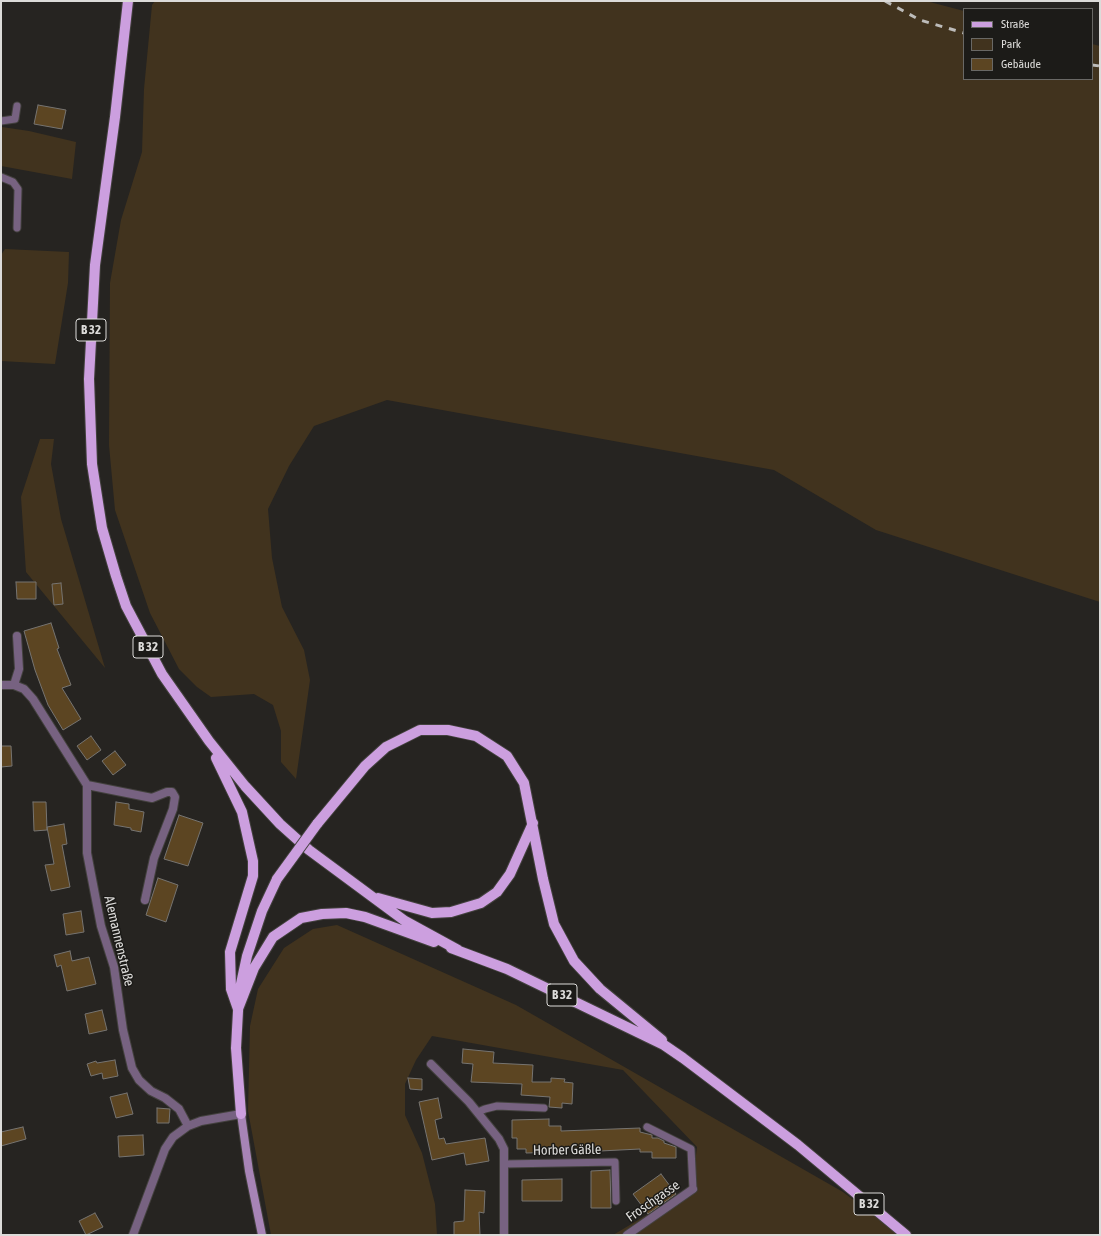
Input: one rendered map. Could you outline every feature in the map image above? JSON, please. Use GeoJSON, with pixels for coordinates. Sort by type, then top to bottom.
{"type":"FeatureCollection","features":[{"type":"Feature","properties":{"kind":"main road","name":"B 32"},"geometry":{"type":"LineString","coordinates":[[128,1],[93,280],[89,380],[92,464],[102,528],[116,576],[126,606],[162,674],[209,741],[245,786],[280,824],[308,850],[405,920],[458,950],[507,970],[664,1045],[798,1145],[906,1235]]}},
{"type":"Feature","properties":{"kind":"main road"},"geometry":{"type":"LineString","coordinates":[[262,1235],[249,1171],[241,1114],[236,1048],[239,993],[247,956],[262,911],[277,879],[317,824],[365,766],[386,747],[420,730],[448,730],[476,736],[507,756],[524,783],[543,879],[554,924],[574,961],[600,989],[661,1038],[664,1045]]}},
{"type":"Feature","properties":{"kind":"main road"},"geometry":{"type":"LineString","coordinates":[[209,741],[242,812],[253,861],[253,876],[230,952],[231,989],[238,1009]]}},
{"type":"Feature","properties":{"kind":"main road"},"geometry":{"type":"LineString","coordinates":[[370,895],[432,913],[451,912],[481,903],[497,892],[510,874],[533,823]]}},
{"type":"Feature","properties":{"kind":"main road"},"geometry":{"type":"LineString","coordinates":[[238,1009],[254,968],[274,938],[301,918],[322,914],[346,913],[365,917],[458,950]]}},
{"type":"Feature","properties":{"kind":"street"},"geometry":{"type":"LineString","coordinates":[[14,685],[19,669],[17,636]]}},
{"type":"Feature","properties":{"kind":"street"},"geometry":{"type":"LineString","coordinates":[[1,685],[14,685],[24,688],[33,699],[87,785],[152,798],[167,792],[172,792],[176,797],[173,809],[154,858],[145,900]]}},
{"type":"Feature","properties":{"kind":"street","name":"Alemannenstraße"},"geometry":{"type":"LineString","coordinates":[[87,785],[87,853],[100,920],[114,966],[123,1030],[132,1068],[139,1080],[147,1088],[165,1098],[179,1109],[188,1126]]}},
{"type":"Feature","properties":{"kind":"street"},"geometry":{"type":"LineString","coordinates":[[431,1064],[478,1112],[504,1149],[504,1235]]}},
{"type":"Feature","properties":{"kind":"street"},"geometry":{"type":"LineString","coordinates":[[133,1235],[165,1149],[173,1137],[188,1126],[201,1121],[241,1114]]}},
{"type":"Feature","properties":{"kind":"street","name":"Froschgasse"},"geometry":{"type":"LineString","coordinates":[[627,1235],[694,1189]]}},
{"type":"Feature","properties":{"kind":"lane"},"geometry":{"type":"LineString","coordinates":[[1,121],[15,119],[17,106]]}},
{"type":"Feature","properties":{"kind":"lane"},"geometry":{"type":"LineString","coordinates":[[1,177],[13,182],[18,189],[17,228]]}},
{"type":"Feature","properties":{"kind":"lane"},"geometry":{"type":"LineString","coordinates":[[478,1112],[497,1106],[544,1108]]}},
{"type":"Feature","properties":{"kind":"lane"},"geometry":{"type":"LineString","coordinates":[[647,1127],[692,1149],[694,1189]]}},
{"type":"Feature","properties":{"kind":"lane","name":"Horber Gäßle"},"geometry":{"type":"LineString","coordinates":[[504,1164],[615,1162],[616,1201]]}},
{"type":"Feature","properties":{"kind":"green space"},"geometry":{"type":"Polygon","coordinates":[[[155,1],[926,1],[963,11],[963,80],[1093,80],[1093,44],[1100,46],[1100,602],[876,530],[774,470],[387,400],[314,426],[289,466],[268,509],[272,558],[282,607],[304,650],[310,680],[296,779],[281,762],[281,731],[273,705],[254,694],[211,697],[197,687],[179,669],[150,613],[115,510],[109,445],[110,283],[121,220],[142,152],[144,89],[152,5],[155,1]]]}},
{"type":"Feature","properties":{"kind":"green space"},"geometry":{"type":"Polygon","coordinates":[[[2,127],[29,131],[76,142],[72,179],[1,166],[2,127]]]}},
{"type":"Feature","properties":{"kind":"green space"},"geometry":{"type":"Polygon","coordinates":[[[5,249],[69,252],[68,283],[55,364],[1,361],[1,255],[5,249]]]}},
{"type":"Feature","properties":{"kind":"green space"},"geometry":{"type":"Polygon","coordinates":[[[40,439],[54,439],[51,464],[61,519],[105,668],[26,572],[21,497],[40,439]]]}},
{"type":"Feature","properties":{"kind":"green space"},"geometry":{"type":"Polygon","coordinates":[[[337,925],[516,1005],[843,1192],[900,1235],[613,1235],[692,1188],[697,1147],[623,1070],[432,1036],[416,1060],[405,1084],[405,1115],[422,1153],[435,1204],[437,1235],[271,1235],[248,1111],[250,1026],[258,989],[284,948],[313,929],[337,925]]]}},
{"type":"Feature","properties":{"kind":"building"},"geometry":{"type":"Polygon","coordinates":[[[38,105],[66,110],[62,129],[34,124],[38,105]]]}},
{"type":"Feature","properties":{"kind":"building"},"geometry":{"type":"Polygon","coordinates":[[[16,582],[36,582],[36,599],[17,599],[16,582]]]}},
{"type":"Feature","properties":{"kind":"building"},"geometry":{"type":"Polygon","coordinates":[[[61,583],[63,604],[54,605],[52,584],[61,583]]]}},
{"type":"Feature","properties":{"kind":"building"},"geometry":{"type":"Polygon","coordinates":[[[51,623],[59,648],[57,649],[71,685],[62,688],[81,719],[63,730],[48,705],[35,670],[24,631],[51,623]]]}},
{"type":"Feature","properties":{"kind":"building"},"geometry":{"type":"Polygon","coordinates":[[[91,736],[101,750],[87,760],[77,746],[91,736]]]}},
{"type":"Feature","properties":{"kind":"building"},"geometry":{"type":"Polygon","coordinates":[[[1,746],[11,746],[12,766],[1,767],[1,746]]]}},
{"type":"Feature","properties":{"kind":"building"},"geometry":{"type":"Polygon","coordinates":[[[115,751],[126,765],[113,775],[102,761],[115,751]]]}},
{"type":"Feature","properties":{"kind":"building"},"geometry":{"type":"Polygon","coordinates":[[[33,802],[46,802],[47,830],[34,831],[33,802]]]}},
{"type":"Feature","properties":{"kind":"building"},"geometry":{"type":"Polygon","coordinates":[[[116,802],[129,804],[129,809],[144,812],[141,832],[131,830],[131,828],[114,825],[116,802]]]}},
{"type":"Feature","properties":{"kind":"building"},"geometry":{"type":"Polygon","coordinates":[[[179,815],[203,823],[188,866],[164,859],[179,815]]]}},
{"type":"Feature","properties":{"kind":"building"},"geometry":{"type":"Polygon","coordinates":[[[64,824],[67,844],[62,845],[70,887],[51,891],[45,865],[54,864],[47,827],[64,824]]]}},
{"type":"Feature","properties":{"kind":"building"},"geometry":{"type":"Polygon","coordinates":[[[158,878],[178,885],[166,922],[146,915],[158,878]]]}},
{"type":"Feature","properties":{"kind":"building"},"geometry":{"type":"Polygon","coordinates":[[[81,911],[84,932],[66,935],[63,914],[81,911]]]}},
{"type":"Feature","properties":{"kind":"building"},"geometry":{"type":"Polygon","coordinates":[[[70,951],[72,961],[89,957],[96,984],[67,991],[61,965],[57,967],[54,955],[70,951]]]}},
{"type":"Feature","properties":{"kind":"building"},"geometry":{"type":"Polygon","coordinates":[[[102,1010],[107,1030],[89,1034],[85,1014],[102,1010]]]}},
{"type":"Feature","properties":{"kind":"building"},"geometry":{"type":"Polygon","coordinates":[[[463,1049],[494,1052],[493,1063],[533,1065],[532,1082],[551,1082],[551,1078],[565,1079],[564,1082],[573,1083],[572,1104],[562,1103],[562,1108],[549,1107],[550,1097],[521,1095],[522,1084],[471,1082],[473,1064],[462,1063],[463,1049]]]}},
{"type":"Feature","properties":{"kind":"building"},"geometry":{"type":"Polygon","coordinates":[[[115,1060],[118,1076],[103,1079],[102,1073],[91,1076],[87,1064],[96,1061],[97,1063],[115,1060]]]}},
{"type":"Feature","properties":{"kind":"building"},"geometry":{"type":"Polygon","coordinates":[[[408,1078],[422,1079],[422,1090],[410,1089],[408,1078]]]}},
{"type":"Feature","properties":{"kind":"building"},"geometry":{"type":"Polygon","coordinates":[[[127,1093],[133,1114],[116,1118],[110,1097],[127,1093]]]}},
{"type":"Feature","properties":{"kind":"building"},"geometry":{"type":"Polygon","coordinates":[[[438,1098],[442,1118],[435,1120],[439,1139],[444,1138],[446,1144],[485,1138],[489,1161],[466,1165],[464,1153],[432,1160],[419,1102],[438,1098]]]}},
{"type":"Feature","properties":{"kind":"building"},"geometry":{"type":"Polygon","coordinates":[[[157,1108],[170,1109],[169,1123],[157,1123],[157,1108]]]}},
{"type":"Feature","properties":{"kind":"building"},"geometry":{"type":"Polygon","coordinates":[[[549,1119],[549,1126],[561,1126],[561,1131],[640,1128],[640,1132],[652,1135],[652,1138],[658,1138],[664,1141],[664,1143],[676,1147],[676,1158],[652,1158],[652,1152],[640,1152],[640,1149],[600,1151],[600,1148],[562,1149],[562,1152],[526,1153],[526,1149],[517,1149],[517,1138],[512,1138],[512,1120],[549,1119]]]}},
{"type":"Feature","properties":{"kind":"building"},"geometry":{"type":"Polygon","coordinates":[[[23,1127],[26,1139],[1,1146],[1,1132],[23,1127]]]}},
{"type":"Feature","properties":{"kind":"building"},"geometry":{"type":"Polygon","coordinates":[[[143,1135],[144,1155],[119,1157],[118,1136],[143,1135]]]}},
{"type":"Feature","properties":{"kind":"building"},"geometry":{"type":"Polygon","coordinates":[[[610,1170],[611,1208],[591,1208],[591,1171],[610,1170]]]}},
{"type":"Feature","properties":{"kind":"building"},"geometry":{"type":"Polygon","coordinates":[[[661,1174],[676,1194],[648,1214],[633,1194],[661,1174]]]}},
{"type":"Feature","properties":{"kind":"building"},"geometry":{"type":"Polygon","coordinates":[[[562,1179],[562,1201],[522,1201],[522,1180],[562,1179]]]}},
{"type":"Feature","properties":{"kind":"building"},"geometry":{"type":"Polygon","coordinates":[[[465,1190],[485,1191],[484,1213],[479,1212],[480,1235],[454,1235],[454,1222],[464,1221],[465,1190]]]}},
{"type":"Feature","properties":{"kind":"building"},"geometry":{"type":"Polygon","coordinates":[[[95,1213],[103,1227],[86,1235],[79,1221],[95,1213]]]}},
{"type":"Feature","properties":{"kind":"railway"},"geometry":{"type":"LineString","coordinates":[[885,1],[920,20],[963,33]]}},
{"type":"Feature","properties":{"kind":"railway"},"geometry":{"type":"LineString","coordinates":[[1093,65],[1100,66]]}}]}
